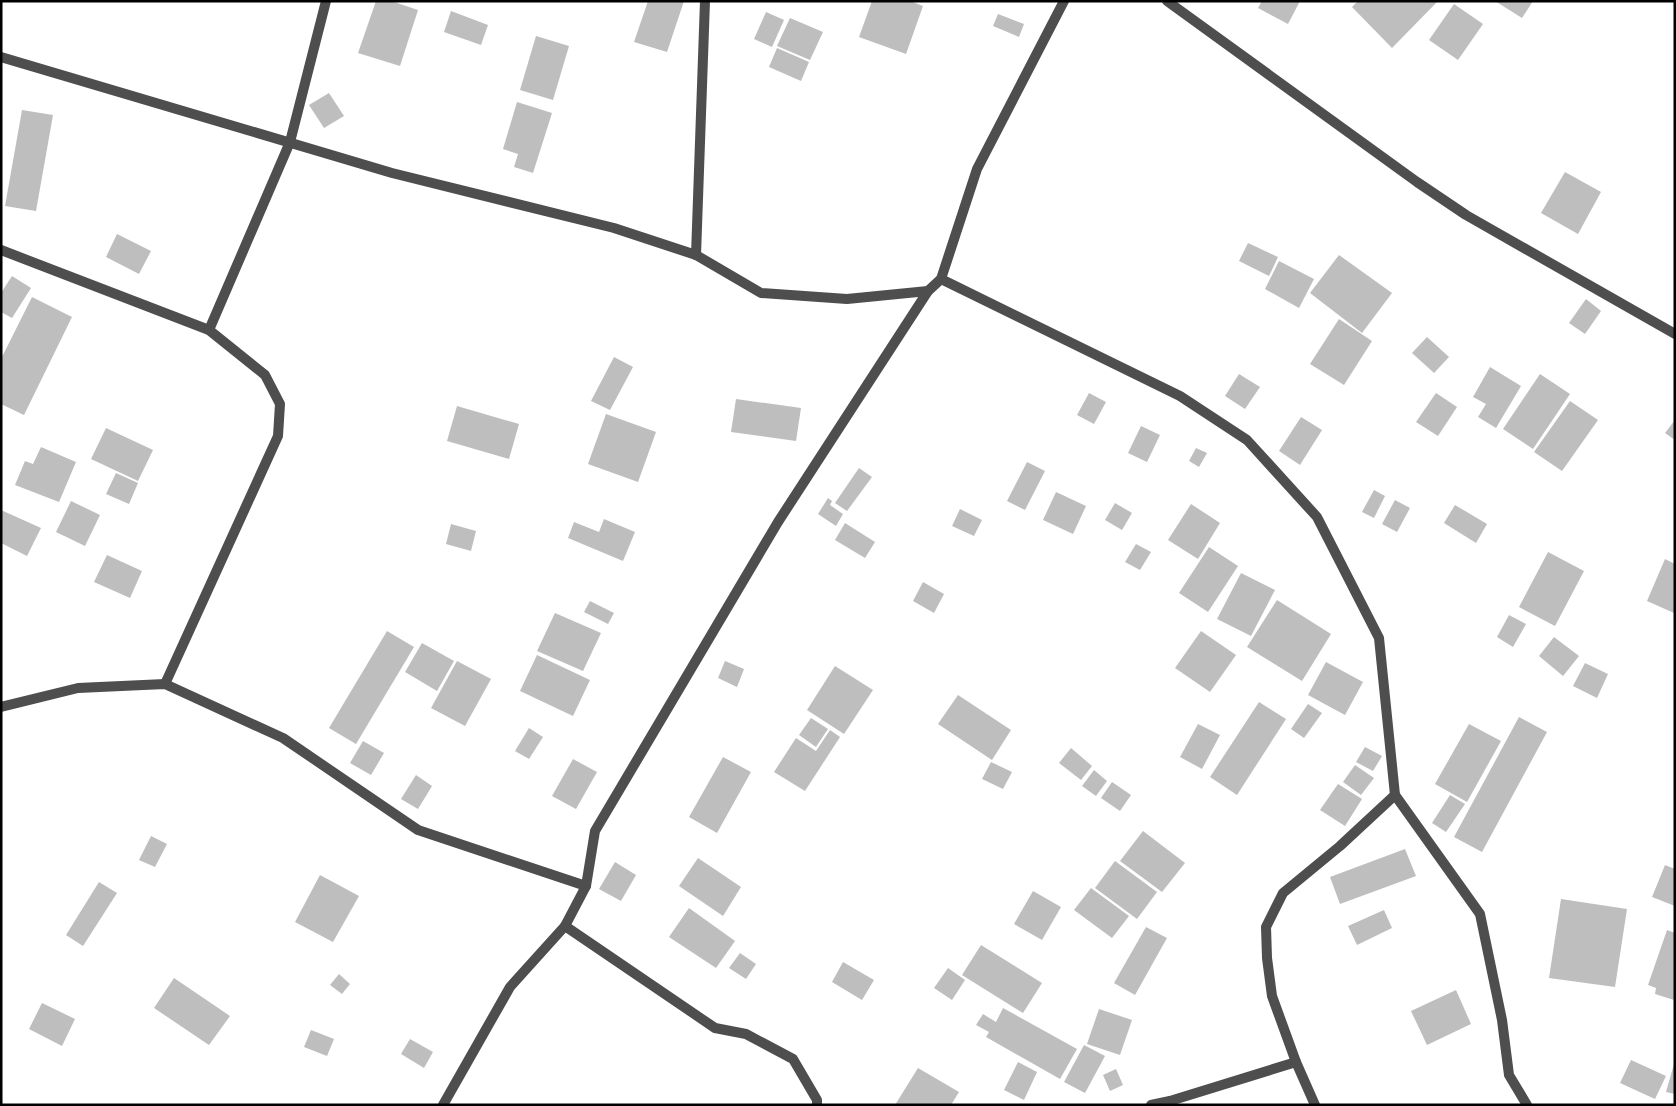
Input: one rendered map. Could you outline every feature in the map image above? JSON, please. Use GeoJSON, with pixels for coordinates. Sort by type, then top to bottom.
{"type":"FeatureCollection","features":[{"type":"Feature","properties":{"kind":"street"},"geometry":{"type":"LineString","coordinates":[[209,330],[290,142],[326,1]]}},
{"type":"Feature","properties":{"kind":"street"},"geometry":{"type":"LineString","coordinates":[[696,255],[705,1]]}},
{"type":"Feature","properties":{"kind":"street"},"geometry":{"type":"LineString","coordinates":[[443,1105],[510,987],[565,926],[586,886],[595,831],[778,522],[928,291],[941,279],[976,169],[1064,1]]}},
{"type":"Feature","properties":{"kind":"street"},"geometry":{"type":"LineString","coordinates":[[1167,1],[1417,182],[1466,215],[1675,334]]}},
{"type":"Feature","properties":{"kind":"street"},"geometry":{"type":"LineString","coordinates":[[1,57],[392,173],[614,228],[696,255],[761,293],[847,299],[928,291]]}},
{"type":"Feature","properties":{"kind":"street"},"geometry":{"type":"LineString","coordinates":[[1,250],[209,330],[265,376],[280,404],[278,436],[165,684]]}},
{"type":"Feature","properties":{"kind":"street"},"geometry":{"type":"LineString","coordinates":[[941,279],[1180,396],[1247,440],[1317,517],[1379,638],[1395,796],[1480,914],[1502,1020],[1509,1075],[1527,1105]]}},
{"type":"Feature","properties":{"kind":"street"},"geometry":{"type":"LineString","coordinates":[[1,707],[78,688],[165,684],[283,738],[418,830],[586,886]]}},
{"type":"Feature","properties":{"kind":"street"},"geometry":{"type":"LineString","coordinates":[[1315,1105],[1296,1062],[1272,996],[1267,958],[1266,927],[1283,893],[1340,846],[1395,796]]}},
{"type":"Feature","properties":{"kind":"street"},"geometry":{"type":"LineString","coordinates":[[565,926],[715,1028],[746,1034],[793,1059],[817,1100],[817,1105]]}},
{"type":"Feature","properties":{"kind":"street"},"geometry":{"type":"LineString","coordinates":[[1151,1105],[1170,1101],[1296,1062]]}},
{"type":"Feature","properties":{"kind":"building"},"geometry":{"type":"Polygon","coordinates":[[[376,1],[391,1],[418,10],[400,66],[358,53],[376,1]]]}},
{"type":"Feature","properties":{"kind":"building"},"geometry":{"type":"Polygon","coordinates":[[[648,1],[684,1],[667,52],[634,42],[648,1]]]}},
{"type":"Feature","properties":{"kind":"building"},"geometry":{"type":"Polygon","coordinates":[[[872,1],[910,1],[923,6],[906,54],[859,37],[872,1]]]}},
{"type":"Feature","properties":{"kind":"building"},"geometry":{"type":"Polygon","coordinates":[[[1262,1],[1300,1],[1288,24],[1258,8],[1262,1]]]}},
{"type":"Feature","properties":{"kind":"building"},"geometry":{"type":"Polygon","coordinates":[[[1358,1],[1438,1],[1392,48],[1352,7],[1358,1]]]}},
{"type":"Feature","properties":{"kind":"building"},"geometry":{"type":"Polygon","coordinates":[[[1495,1],[1533,1],[1522,18],[1495,1]]]}},
{"type":"Feature","properties":{"kind":"building"},"geometry":{"type":"Polygon","coordinates":[[[1454,4],[1483,24],[1458,60],[1429,40],[1454,4]]]}},
{"type":"Feature","properties":{"kind":"building"},"geometry":{"type":"Polygon","coordinates":[[[451,11],[488,25],[481,45],[444,32],[451,11]]]}},
{"type":"Feature","properties":{"kind":"building"},"geometry":{"type":"Polygon","coordinates":[[[766,12],[784,20],[772,47],[754,39],[766,12]]]}},
{"type":"Feature","properties":{"kind":"building"},"geometry":{"type":"Polygon","coordinates":[[[998,14],[1024,24],[1019,37],[993,26],[998,14]]]}},
{"type":"Feature","properties":{"kind":"building"},"geometry":{"type":"Polygon","coordinates":[[[790,18],[823,32],[810,60],[777,46],[790,18]]]}},
{"type":"Feature","properties":{"kind":"building"},"geometry":{"type":"Polygon","coordinates":[[[536,36],[569,46],[553,100],[520,90],[536,36]]]}},
{"type":"Feature","properties":{"kind":"building"},"geometry":{"type":"Polygon","coordinates":[[[777,48],[809,62],[801,81],[769,67],[777,48]]]}},
{"type":"Feature","properties":{"kind":"building"},"geometry":{"type":"Polygon","coordinates":[[[329,93],[344,116],[324,128],[309,105],[329,93]]]}},
{"type":"Feature","properties":{"kind":"building"},"geometry":{"type":"Polygon","coordinates":[[[517,102],[552,113],[533,173],[514,167],[518,154],[503,149],[517,102]]]}},
{"type":"Feature","properties":{"kind":"building"},"geometry":{"type":"Polygon","coordinates":[[[22,110],[53,115],[36,211],[5,206],[22,110]]]}},
{"type":"Feature","properties":{"kind":"building"},"geometry":{"type":"Polygon","coordinates":[[[1565,172],[1601,192],[1578,234],[1541,213],[1565,172]]]}},
{"type":"Feature","properties":{"kind":"building"},"geometry":{"type":"Polygon","coordinates":[[[117,234],[151,251],[139,274],[106,257],[117,234]]]}},
{"type":"Feature","properties":{"kind":"building"},"geometry":{"type":"Polygon","coordinates":[[[1248,243],[1278,257],[1269,276],[1239,261],[1248,243]]]}},
{"type":"Feature","properties":{"kind":"building"},"geometry":{"type":"Polygon","coordinates":[[[1339,255],[1392,293],[1362,333],[1310,293],[1339,255]]]}},
{"type":"Feature","properties":{"kind":"building"},"geometry":{"type":"Polygon","coordinates":[[[1279,261],[1314,279],[1299,308],[1265,289],[1279,261]]]}},
{"type":"Feature","properties":{"kind":"building"},"geometry":{"type":"Polygon","coordinates":[[[12,276],[31,288],[12,318],[1,312],[1,293],[12,276]]]}},
{"type":"Feature","properties":{"kind":"building"},"geometry":{"type":"Polygon","coordinates":[[[32,297],[72,317],[24,415],[1,404],[1,359],[32,297]]]}},
{"type":"Feature","properties":{"kind":"building"},"geometry":{"type":"Polygon","coordinates":[[[1586,299],[1601,311],[1585,334],[1569,323],[1586,299]]]}},
{"type":"Feature","properties":{"kind":"building"},"geometry":{"type":"Polygon","coordinates":[[[1339,319],[1372,341],[1344,385],[1310,364],[1339,319]]]}},
{"type":"Feature","properties":{"kind":"building"},"geometry":{"type":"Polygon","coordinates":[[[1427,337],[1449,357],[1434,373],[1412,353],[1427,337]]]}},
{"type":"Feature","properties":{"kind":"building"},"geometry":{"type":"Polygon","coordinates":[[[614,357],[633,367],[610,410],[591,401],[614,357]]]}},
{"type":"Feature","properties":{"kind":"building"},"geometry":{"type":"Polygon","coordinates":[[[1490,367],[1521,386],[1496,428],[1478,417],[1486,404],[1473,397],[1490,367]]]}},
{"type":"Feature","properties":{"kind":"building"},"geometry":{"type":"Polygon","coordinates":[[[1239,374],[1260,387],[1245,409],[1225,396],[1239,374]]]}},
{"type":"Feature","properties":{"kind":"building"},"geometry":{"type":"Polygon","coordinates":[[[1540,374],[1570,394],[1533,449],[1503,429],[1540,374]]]}},
{"type":"Feature","properties":{"kind":"building"},"geometry":{"type":"Polygon","coordinates":[[[1089,393],[1106,402],[1094,424],[1077,415],[1089,393]]]}},
{"type":"Feature","properties":{"kind":"building"},"geometry":{"type":"Polygon","coordinates":[[[1436,393],[1457,407],[1438,436],[1416,422],[1436,393]]]}},
{"type":"Feature","properties":{"kind":"building"},"geometry":{"type":"Polygon","coordinates":[[[736,399],[801,408],[796,441],[731,432],[736,399]]]}},
{"type":"Feature","properties":{"kind":"building"},"geometry":{"type":"Polygon","coordinates":[[[1570,401],[1598,420],[1562,471],[1534,452],[1570,401]]]}},
{"type":"Feature","properties":{"kind":"building"},"geometry":{"type":"Polygon","coordinates":[[[457,406],[519,424],[509,459],[447,441],[457,406]]]}},
{"type":"Feature","properties":{"kind":"building"},"geometry":{"type":"Polygon","coordinates":[[[606,414],[656,432],[638,482],[588,464],[606,414]]]}},
{"type":"Feature","properties":{"kind":"building"},"geometry":{"type":"Polygon","coordinates":[[[1301,417],[1322,430],[1300,465],[1279,451],[1301,417]]]}},
{"type":"Feature","properties":{"kind":"building"},"geometry":{"type":"Polygon","coordinates":[[[1675,420],[1675,440],[1665,433],[1675,420]]]}},
{"type":"Feature","properties":{"kind":"building"},"geometry":{"type":"Polygon","coordinates":[[[1141,426],[1160,435],[1147,462],[1128,453],[1141,426]]]}},
{"type":"Feature","properties":{"kind":"building"},"geometry":{"type":"Polygon","coordinates":[[[106,428],[153,450],[138,481],[91,459],[106,428]]]}},
{"type":"Feature","properties":{"kind":"building"},"geometry":{"type":"Polygon","coordinates":[[[41,447],[76,462],[59,502],[15,485],[25,461],[33,464],[41,447]]]}},
{"type":"Feature","properties":{"kind":"building"},"geometry":{"type":"Polygon","coordinates":[[[1196,448],[1207,453],[1199,467],[1189,461],[1196,448]]]}},
{"type":"Feature","properties":{"kind":"building"},"geometry":{"type":"Polygon","coordinates":[[[1027,462],[1045,471],[1025,510],[1007,501],[1027,462]]]}},
{"type":"Feature","properties":{"kind":"building"},"geometry":{"type":"Polygon","coordinates":[[[859,468],[872,477],[847,511],[835,503],[859,468]]]}},
{"type":"Feature","properties":{"kind":"building"},"geometry":{"type":"Polygon","coordinates":[[[116,473],[138,483],[129,504],[106,494],[116,473]]]}},
{"type":"Feature","properties":{"kind":"building"},"geometry":{"type":"Polygon","coordinates":[[[1374,490],[1385,496],[1374,518],[1362,512],[1374,490]]]}},
{"type":"Feature","properties":{"kind":"building"},"geometry":{"type":"Polygon","coordinates":[[[1056,492],[1086,506],[1073,534],[1043,520],[1056,492]]]}},
{"type":"Feature","properties":{"kind":"building"},"geometry":{"type":"Polygon","coordinates":[[[828,498],[832,501],[830,505],[843,514],[836,526],[818,514],[828,498]]]}},
{"type":"Feature","properties":{"kind":"building"},"geometry":{"type":"Polygon","coordinates":[[[1395,500],[1410,508],[1397,532],[1382,524],[1395,500]]]}},
{"type":"Feature","properties":{"kind":"building"},"geometry":{"type":"Polygon","coordinates":[[[71,501],[100,515],[85,546],[56,532],[71,501]]]}},
{"type":"Feature","properties":{"kind":"building"},"geometry":{"type":"Polygon","coordinates":[[[1115,503],[1132,513],[1122,530],[1105,520],[1115,503]]]}},
{"type":"Feature","properties":{"kind":"building"},"geometry":{"type":"Polygon","coordinates":[[[1191,504],[1220,523],[1198,559],[1168,540],[1191,504]]]}},
{"type":"Feature","properties":{"kind":"building"},"geometry":{"type":"Polygon","coordinates":[[[1455,505],[1487,524],[1476,543],[1444,523],[1455,505]]]}},
{"type":"Feature","properties":{"kind":"building"},"geometry":{"type":"Polygon","coordinates":[[[960,509],[982,520],[974,536],[952,526],[960,509]]]}},
{"type":"Feature","properties":{"kind":"building"},"geometry":{"type":"Polygon","coordinates":[[[1,510],[41,528],[27,556],[1,543],[1,510]]]}},
{"type":"Feature","properties":{"kind":"building"},"geometry":{"type":"Polygon","coordinates":[[[604,519],[635,532],[623,561],[568,538],[574,522],[599,532],[604,519]]]}},
{"type":"Feature","properties":{"kind":"building"},"geometry":{"type":"Polygon","coordinates":[[[845,523],[875,542],[865,558],[835,540],[845,523]]]}},
{"type":"Feature","properties":{"kind":"building"},"geometry":{"type":"Polygon","coordinates":[[[451,524],[476,531],[471,551],[446,544],[451,524]]]}},
{"type":"Feature","properties":{"kind":"building"},"geometry":{"type":"Polygon","coordinates":[[[1136,544],[1151,552],[1140,570],[1125,562],[1136,544]]]}},
{"type":"Feature","properties":{"kind":"building"},"geometry":{"type":"Polygon","coordinates":[[[1209,547],[1238,566],[1208,612],[1179,593],[1209,547]]]}},
{"type":"Feature","properties":{"kind":"building"},"geometry":{"type":"Polygon","coordinates":[[[1548,552],[1584,571],[1555,626],[1519,607],[1548,552]]]}},
{"type":"Feature","properties":{"kind":"building"},"geometry":{"type":"Polygon","coordinates":[[[107,555],[142,571],[130,598],[94,582],[107,555]]]}},
{"type":"Feature","properties":{"kind":"building"},"geometry":{"type":"Polygon","coordinates":[[[1665,559],[1675,564],[1674,613],[1647,601],[1665,559]]]}},
{"type":"Feature","properties":{"kind":"building"},"geometry":{"type":"Polygon","coordinates":[[[1241,573],[1275,590],[1251,636],[1217,619],[1241,573]]]}},
{"type":"Feature","properties":{"kind":"building"},"geometry":{"type":"Polygon","coordinates":[[[923,582],[944,594],[934,613],[913,601],[923,582]]]}},
{"type":"Feature","properties":{"kind":"building"},"geometry":{"type":"Polygon","coordinates":[[[1277,600],[1331,634],[1302,681],[1247,647],[1277,600]]]}},
{"type":"Feature","properties":{"kind":"building"},"geometry":{"type":"Polygon","coordinates":[[[590,601],[614,613],[608,624],[584,612],[590,601]]]}},
{"type":"Feature","properties":{"kind":"building"},"geometry":{"type":"Polygon","coordinates":[[[555,613],[601,633],[583,671],[537,651],[555,613]]]}},
{"type":"Feature","properties":{"kind":"building"},"geometry":{"type":"Polygon","coordinates":[[[1509,615],[1526,624],[1513,647],[1497,637],[1509,615]]]}},
{"type":"Feature","properties":{"kind":"building"},"geometry":{"type":"Polygon","coordinates":[[[387,631],[414,647],[356,744],[329,728],[387,631]]]}},
{"type":"Feature","properties":{"kind":"building"},"geometry":{"type":"Polygon","coordinates":[[[1201,631],[1236,655],[1210,692],[1175,668],[1201,631]]]}},
{"type":"Feature","properties":{"kind":"building"},"geometry":{"type":"Polygon","coordinates":[[[1554,637],[1579,656],[1563,676],[1539,656],[1554,637]]]}},
{"type":"Feature","properties":{"kind":"building"},"geometry":{"type":"Polygon","coordinates":[[[422,643],[454,661],[437,691],[405,672],[422,643]]]}},
{"type":"Feature","properties":{"kind":"building"},"geometry":{"type":"Polygon","coordinates":[[[537,655],[590,680],[573,716],[520,691],[537,655]]]}},
{"type":"Feature","properties":{"kind":"building"},"geometry":{"type":"Polygon","coordinates":[[[457,661],[491,679],[465,726],[431,708],[457,661]]]}},
{"type":"Feature","properties":{"kind":"building"},"geometry":{"type":"Polygon","coordinates":[[[725,661],[744,669],[737,687],[718,678],[725,661]]]}},
{"type":"Feature","properties":{"kind":"building"},"geometry":{"type":"Polygon","coordinates":[[[1326,662],[1363,682],[1345,715],[1308,695],[1326,662]]]}},
{"type":"Feature","properties":{"kind":"building"},"geometry":{"type":"Polygon","coordinates":[[[1585,663],[1608,674],[1597,698],[1573,686],[1585,663]]]}},
{"type":"Feature","properties":{"kind":"building"},"geometry":{"type":"Polygon","coordinates":[[[835,666],[873,690],[844,734],[807,710],[835,666]]]}},
{"type":"Feature","properties":{"kind":"building"},"geometry":{"type":"Polygon","coordinates":[[[958,695],[1011,730],[992,760],[938,724],[958,695]]]}},
{"type":"Feature","properties":{"kind":"building"},"geometry":{"type":"Polygon","coordinates":[[[1259,702],[1286,719],[1237,795],[1210,777],[1259,702]]]}},
{"type":"Feature","properties":{"kind":"building"},"geometry":{"type":"Polygon","coordinates":[[[1308,704],[1322,713],[1304,738],[1291,729],[1308,704]]]}},
{"type":"Feature","properties":{"kind":"building"},"geometry":{"type":"Polygon","coordinates":[[[1519,717],[1547,732],[1482,852],[1454,837],[1519,717]]]}},
{"type":"Feature","properties":{"kind":"building"},"geometry":{"type":"Polygon","coordinates":[[[811,718],[828,729],[816,747],[799,735],[811,718]]]}},
{"type":"Feature","properties":{"kind":"building"},"geometry":{"type":"Polygon","coordinates":[[[1198,724],[1220,735],[1202,769],[1180,757],[1198,724]]]}},
{"type":"Feature","properties":{"kind":"building"},"geometry":{"type":"Polygon","coordinates":[[[1469,724],[1501,741],[1467,802],[1435,784],[1469,724]]]}},
{"type":"Feature","properties":{"kind":"building"},"geometry":{"type":"Polygon","coordinates":[[[529,728],[543,737],[529,759],[515,751],[529,728]]]}},
{"type":"Feature","properties":{"kind":"building"},"geometry":{"type":"Polygon","coordinates":[[[830,730],[840,737],[805,791],[774,772],[796,738],[816,751],[830,730]]]}},
{"type":"Feature","properties":{"kind":"building"},"geometry":{"type":"Polygon","coordinates":[[[363,741],[384,753],[371,775],[350,763],[363,741]]]}},
{"type":"Feature","properties":{"kind":"building"},"geometry":{"type":"Polygon","coordinates":[[[1365,747],[1382,756],[1373,771],[1356,762],[1365,747]]]}},
{"type":"Feature","properties":{"kind":"building"},"geometry":{"type":"Polygon","coordinates":[[[1071,748],[1092,766],[1081,780],[1059,763],[1071,748]]]}},
{"type":"Feature","properties":{"kind":"building"},"geometry":{"type":"Polygon","coordinates":[[[723,757],[751,772],[717,833],[689,817],[723,757]]]}},
{"type":"Feature","properties":{"kind":"building"},"geometry":{"type":"Polygon","coordinates":[[[573,759],[597,772],[576,809],[552,796],[573,759]]]}},
{"type":"Feature","properties":{"kind":"building"},"geometry":{"type":"Polygon","coordinates":[[[991,762],[1012,772],[1003,789],[982,779],[991,762]]]}},
{"type":"Feature","properties":{"kind":"building"},"geometry":{"type":"Polygon","coordinates":[[[1355,765],[1374,778],[1361,795],[1343,782],[1355,765]]]}},
{"type":"Feature","properties":{"kind":"building"},"geometry":{"type":"Polygon","coordinates":[[[1094,770],[1107,781],[1096,796],[1082,786],[1094,770]]]}},
{"type":"Feature","properties":{"kind":"building"},"geometry":{"type":"Polygon","coordinates":[[[416,775],[432,786],[418,809],[401,799],[416,775]]]}},
{"type":"Feature","properties":{"kind":"building"},"geometry":{"type":"Polygon","coordinates":[[[1112,782],[1131,795],[1120,811],[1101,798],[1112,782]]]}},
{"type":"Feature","properties":{"kind":"building"},"geometry":{"type":"Polygon","coordinates":[[[1338,784],[1362,799],[1345,826],[1320,810],[1338,784]]]}},
{"type":"Feature","properties":{"kind":"building"},"geometry":{"type":"Polygon","coordinates":[[[1450,795],[1465,804],[1446,832],[1432,823],[1450,795]]]}},
{"type":"Feature","properties":{"kind":"building"},"geometry":{"type":"Polygon","coordinates":[[[1143,831],[1185,863],[1162,892],[1120,861],[1143,831]]]}},
{"type":"Feature","properties":{"kind":"building"},"geometry":{"type":"Polygon","coordinates":[[[151,836],[167,844],[155,867],[139,860],[151,836]]]}},
{"type":"Feature","properties":{"kind":"building"},"geometry":{"type":"Polygon","coordinates":[[[1405,849],[1416,876],[1340,904],[1330,877],[1405,849]]]}},
{"type":"Feature","properties":{"kind":"building"},"geometry":{"type":"Polygon","coordinates":[[[698,858],[741,887],[723,916],[679,886],[698,858]]]}},
{"type":"Feature","properties":{"kind":"building"},"geometry":{"type":"Polygon","coordinates":[[[1115,861],[1157,892],[1137,919],[1095,888],[1115,861]]]}},
{"type":"Feature","properties":{"kind":"building"},"geometry":{"type":"Polygon","coordinates":[[[615,862],[636,875],[621,901],[599,889],[615,862]]]}},
{"type":"Feature","properties":{"kind":"building"},"geometry":{"type":"Polygon","coordinates":[[[1665,865],[1675,869],[1675,906],[1652,897],[1665,865]]]}},
{"type":"Feature","properties":{"kind":"building"},"geometry":{"type":"Polygon","coordinates":[[[320,875],[359,896],[333,942],[295,922],[320,875]]]}},
{"type":"Feature","properties":{"kind":"building"},"geometry":{"type":"Polygon","coordinates":[[[99,882],[117,893],[83,946],[66,935],[99,882]]]}},
{"type":"Feature","properties":{"kind":"building"},"geometry":{"type":"Polygon","coordinates":[[[1091,888],[1129,916],[1112,938],[1074,910],[1091,888]]]}},
{"type":"Feature","properties":{"kind":"building"},"geometry":{"type":"Polygon","coordinates":[[[1033,891],[1061,907],[1042,940],[1014,924],[1033,891]]]}},
{"type":"Feature","properties":{"kind":"building"},"geometry":{"type":"Polygon","coordinates":[[[1561,899],[1627,909],[1615,987],[1549,978],[1561,899]]]}},
{"type":"Feature","properties":{"kind":"building"},"geometry":{"type":"Polygon","coordinates":[[[689,908],[735,941],[716,968],[669,937],[689,908]]]}},
{"type":"Feature","properties":{"kind":"building"},"geometry":{"type":"Polygon","coordinates":[[[1384,910],[1392,928],[1357,945],[1348,926],[1384,910]]]}},
{"type":"Feature","properties":{"kind":"building"},"geometry":{"type":"Polygon","coordinates":[[[1146,927],[1167,938],[1135,995],[1114,983],[1146,927]]]}},
{"type":"Feature","properties":{"kind":"building"},"geometry":{"type":"Polygon","coordinates":[[[1667,930],[1675,933],[1674,1000],[1655,994],[1656,988],[1648,985],[1667,930]]]}},
{"type":"Feature","properties":{"kind":"building"},"geometry":{"type":"Polygon","coordinates":[[[981,945],[1042,983],[1023,1013],[962,975],[981,945]]]}},
{"type":"Feature","properties":{"kind":"building"},"geometry":{"type":"Polygon","coordinates":[[[740,953],[756,964],[746,979],[729,968],[740,953]]]}},
{"type":"Feature","properties":{"kind":"building"},"geometry":{"type":"Polygon","coordinates":[[[843,962],[874,980],[862,1000],[832,982],[843,962]]]}},
{"type":"Feature","properties":{"kind":"building"},"geometry":{"type":"Polygon","coordinates":[[[948,968],[965,980],[952,1000],[934,988],[948,968]]]}},
{"type":"Feature","properties":{"kind":"building"},"geometry":{"type":"Polygon","coordinates":[[[339,974],[350,984],[342,994],[330,985],[339,974]]]}},
{"type":"Feature","properties":{"kind":"building"},"geometry":{"type":"Polygon","coordinates":[[[174,978],[230,1016],[209,1045],[154,1008],[174,978]]]}},
{"type":"Feature","properties":{"kind":"building"},"geometry":{"type":"Polygon","coordinates":[[[1456,990],[1471,1024],[1427,1045],[1411,1011],[1456,990]]]}},
{"type":"Feature","properties":{"kind":"building"},"geometry":{"type":"Polygon","coordinates":[[[42,1003],[75,1019],[62,1046],[29,1029],[42,1003]]]}},
{"type":"Feature","properties":{"kind":"building"},"geometry":{"type":"Polygon","coordinates":[[[1003,1008],[1077,1049],[1060,1079],[986,1037],[989,1032],[976,1025],[983,1014],[996,1022],[1003,1008]]]}},
{"type":"Feature","properties":{"kind":"building"},"geometry":{"type":"Polygon","coordinates":[[[1099,1009],[1132,1020],[1120,1055],[1087,1044],[1099,1009]]]}},
{"type":"Feature","properties":{"kind":"building"},"geometry":{"type":"Polygon","coordinates":[[[311,1030],[334,1039],[327,1056],[304,1047],[311,1030]]]}},
{"type":"Feature","properties":{"kind":"building"},"geometry":{"type":"Polygon","coordinates":[[[410,1039],[433,1052],[424,1068],[401,1054],[410,1039]]]}},
{"type":"Feature","properties":{"kind":"building"},"geometry":{"type":"Polygon","coordinates":[[[1084,1045],[1105,1056],[1085,1093],[1064,1082],[1084,1045]]]}},
{"type":"Feature","properties":{"kind":"building"},"geometry":{"type":"Polygon","coordinates":[[[1631,1060],[1666,1076],[1655,1099],[1620,1083],[1631,1060]]]}},
{"type":"Feature","properties":{"kind":"building"},"geometry":{"type":"Polygon","coordinates":[[[1018,1062],[1037,1072],[1024,1100],[1004,1090],[1018,1062]]]}},
{"type":"Feature","properties":{"kind":"building"},"geometry":{"type":"Polygon","coordinates":[[[1675,1064],[1675,1094],[1666,1092],[1675,1064]]]}},
{"type":"Feature","properties":{"kind":"building"},"geometry":{"type":"Polygon","coordinates":[[[918,1068],[959,1092],[951,1105],[895,1105],[918,1068]]]}},
{"type":"Feature","properties":{"kind":"building"},"geometry":{"type":"Polygon","coordinates":[[[1116,1069],[1123,1085],[1110,1091],[1103,1075],[1116,1069]]]}}]}
